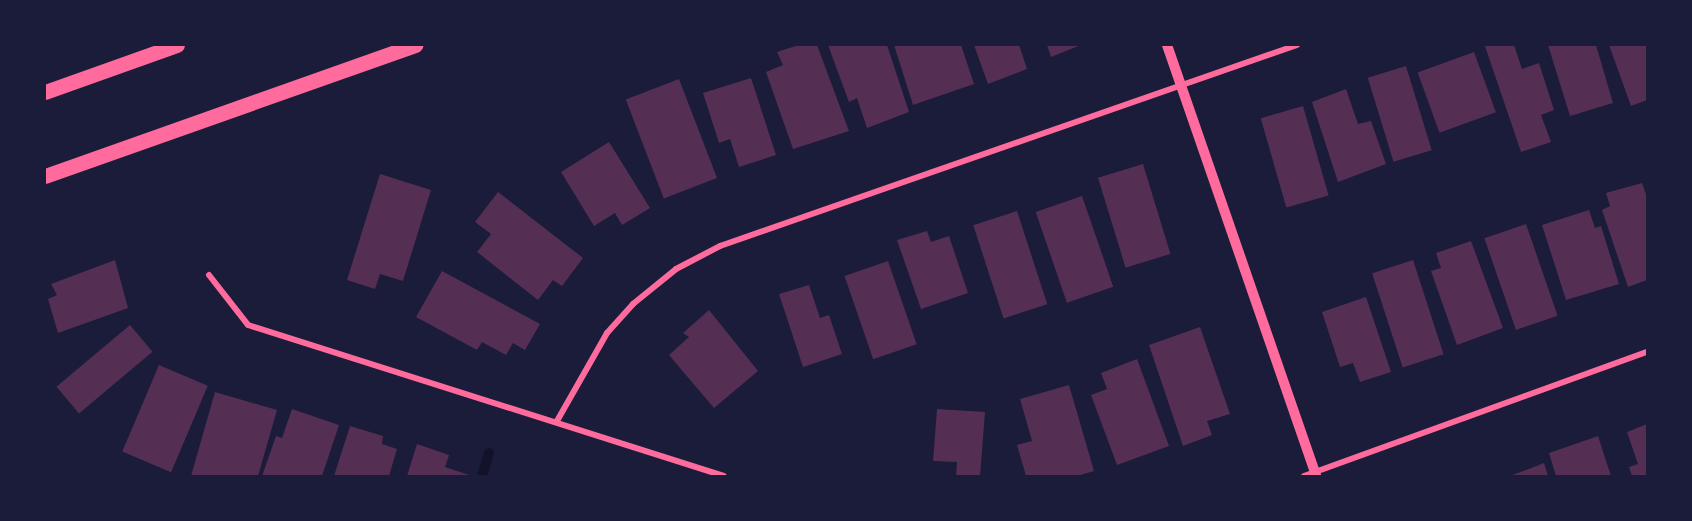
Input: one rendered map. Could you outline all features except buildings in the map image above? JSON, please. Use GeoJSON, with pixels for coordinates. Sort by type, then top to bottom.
{"type":"FeatureCollection","features":[{"type":"Feature","properties":{"kind":"main road"},"geometry":{"type":"LineString","coordinates":[[45,92],[177,45]]}},
{"type":"Feature","properties":{"kind":"main road"},"geometry":{"type":"LineString","coordinates":[[45,176],[415,45]]}},
{"type":"Feature","properties":{"kind":"street"},"geometry":{"type":"LineString","coordinates":[[1167,45],[1316,474]]}},
{"type":"Feature","properties":{"kind":"street"},"geometry":{"type":"LineString","coordinates":[[557,421],[607,333],[633,304],[676,269],[720,246],[1297,45]]}},
{"type":"Feature","properties":{"kind":"street"},"geometry":{"type":"LineString","coordinates":[[209,275],[248,325],[557,421],[724,476]]}},
{"type":"Feature","properties":{"kind":"street"},"geometry":{"type":"LineString","coordinates":[[1304,476],[1316,474],[1647,352]]}},
{"type":"Feature","properties":{"kind":"waterway"},"geometry":{"type":"LineString","coordinates":[[482,476],[489,453]]}}]}
